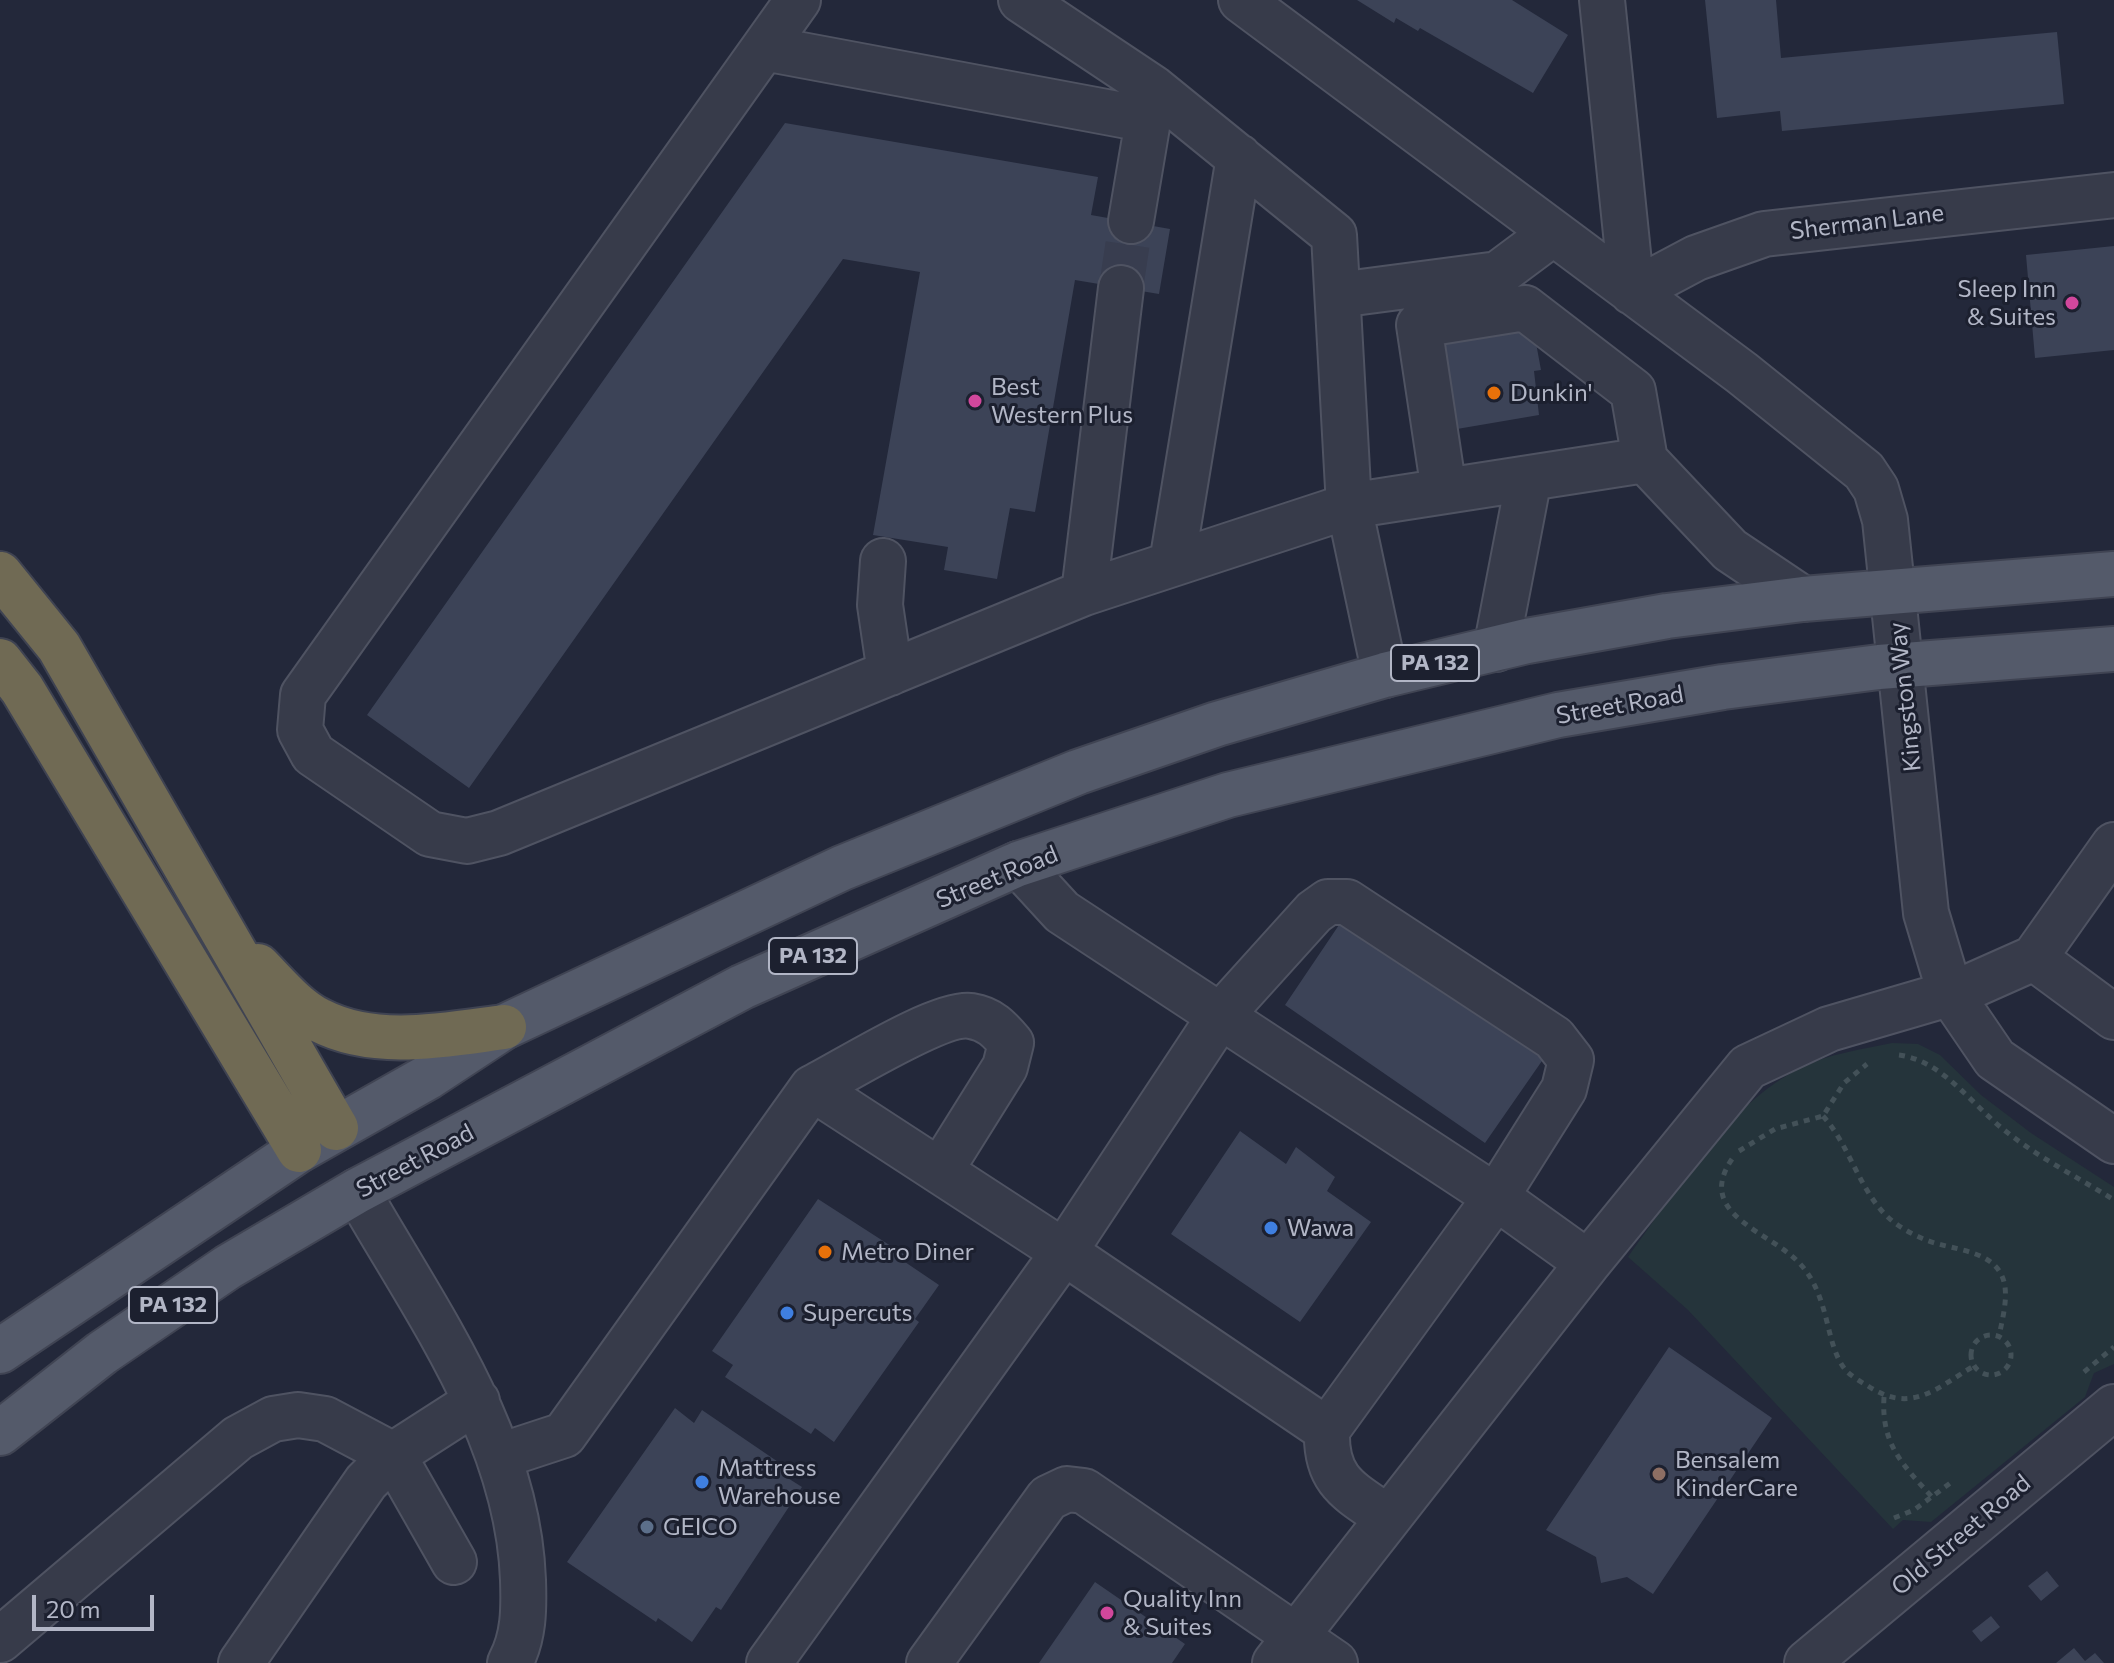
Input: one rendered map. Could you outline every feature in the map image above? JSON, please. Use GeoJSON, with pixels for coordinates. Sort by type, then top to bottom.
{"type":"FeatureCollection","features":[{"type":"Feature","properties":{"kind":"highway"},"geometry":{"type":"LineString","coordinates":[[0,574],[59,647],[336,1128]]}},
{"type":"Feature","properties":{"kind":"highway"},"geometry":{"type":"LineString","coordinates":[[0,661],[22,689],[299,1150]]}},
{"type":"Feature","properties":{"kind":"highway"},"geometry":{"type":"LineString","coordinates":[[216,921],[283,992],[317,1020],[360,1034],[402,1037],[504,1027]]}},
{"type":"Feature","properties":{"kind":"main road","name":"PA 132"},"geometry":{"type":"LineString","coordinates":[[0,1351],[299,1150],[428,1077],[504,1027],[742,913],[913,837],[1078,772],[1217,724],[1385,675],[1496,649],[1667,616],[1803,599],[2114,574]]}},
{"type":"Feature","properties":{"kind":"main road","name":"Street Road"},"geometry":{"type":"LineString","coordinates":[[0,1433],[102,1353],[228,1267],[357,1191],[742,987],[1018,864],[1228,795],[1558,715],[1723,687],[1902,665],[2114,649]]}},
{"type":"Feature","properties":{"kind":"main road"},"geometry":{"type":"LineString","coordinates":[[336,1128],[357,1191]]}},
{"type":"Feature","properties":{"kind":"main road"},"geometry":{"type":"LineString","coordinates":[[299,1150],[357,1191]]}},
{"type":"Feature","properties":{"kind":"street"},"geometry":{"type":"LineString","coordinates":[[798,0],[303,695],[300,730],[313,754],[430,834],[467,841],[499,833],[1084,593],[1349,506],[1645,460]]}},
{"type":"Feature","properties":{"kind":"street"},"geometry":{"type":"LineString","coordinates":[[1021,0],[1151,104],[1239,157],[1334,235],[1349,506],[1385,675]]}},
{"type":"Feature","properties":{"kind":"street","name":"Kingston Way"},"geometry":{"type":"LineString","coordinates":[[1241,0],[1742,373],[1864,471],[1876,489],[1885,520],[1926,913],[1950,993],[1995,1059],[2114,1141]]}},
{"type":"Feature","properties":{"kind":"street"},"geometry":{"type":"LineString","coordinates":[[1602,0],[1632,292]]}},
{"type":"Feature","properties":{"kind":"street"},"geometry":{"type":"LineString","coordinates":[[764,48],[1151,104]]}},
{"type":"Feature","properties":{"kind":"street"},"geometry":{"type":"LineString","coordinates":[[1131,221],[1151,104]]}},
{"type":"Feature","properties":{"kind":"street"},"geometry":{"type":"LineString","coordinates":[[1172,563],[1239,157]]}},
{"type":"Feature","properties":{"kind":"street","name":"Sherman Lane"},"geometry":{"type":"LineString","coordinates":[[1632,292],[1696,258],[1764,234],[2114,195]]}},
{"type":"Feature","properties":{"kind":"street"},"geometry":{"type":"LineString","coordinates":[[1338,295],[1498,274],[1553,233]]}},
{"type":"Feature","properties":{"kind":"street"},"geometry":{"type":"LineString","coordinates":[[1084,593],[1121,288]]}},
{"type":"Feature","properties":{"kind":"street"},"geometry":{"type":"LineString","coordinates":[[1444,491],[1419,325],[1525,308],[1633,391],[1645,460],[1730,550],[1803,599]]}},
{"type":"Feature","properties":{"kind":"street"},"geometry":{"type":"LineString","coordinates":[[1496,649],[1529,478]]}},
{"type":"Feature","properties":{"kind":"street"},"geometry":{"type":"LineString","coordinates":[[883,561],[880,605],[890,673]]}},
{"type":"Feature","properties":{"kind":"street"},"geometry":{"type":"LineString","coordinates":[[1285,1649],[1588,1263],[1748,1067],[1829,1029],[1950,993],[2034,958],[2114,845]]}},
{"type":"Feature","properties":{"kind":"street"},"geometry":{"type":"LineString","coordinates":[[1018,864],[1062,912],[1496,1197],[1588,1263]]}},
{"type":"Feature","properties":{"kind":"street"},"geometry":{"type":"LineString","coordinates":[[769,1663],[1064,1252],[1220,1016],[1314,912],[1328,902],[1347,902],[1554,1038],[1571,1060],[1564,1089],[1496,1197],[1327,1430],[1331,1470],[1347,1490],[1387,1517]]}},
{"type":"Feature","properties":{"kind":"street"},"geometry":{"type":"LineString","coordinates":[[2034,958],[2114,1017]]}},
{"type":"Feature","properties":{"kind":"street"},"geometry":{"type":"LineString","coordinates":[[500,1456],[564,1435],[812,1088],[936,1023],[968,1015],[995,1024],[1011,1043],[1005,1067],[940,1171]]}},
{"type":"Feature","properties":{"kind":"street"},"geometry":{"type":"LineString","coordinates":[[812,1088],[1064,1252],[1327,1430]]}},
{"type":"Feature","properties":{"kind":"street"},"geometry":{"type":"LineString","coordinates":[[357,1191],[477,1401],[500,1456],[523,1562],[523,1658]]}},
{"type":"Feature","properties":{"kind":"street"},"geometry":{"type":"LineString","coordinates":[[241,1663],[366,1482],[393,1455],[477,1401]]}},
{"type":"Feature","properties":{"kind":"street","name":"Old Street Road"},"geometry":{"type":"LineString","coordinates":[[1807,1663],[2114,1407]]}},
{"type":"Feature","properties":{"kind":"street"},"geometry":{"type":"LineString","coordinates":[[0,1640],[238,1438],[273,1419],[298,1415],[325,1419],[393,1455],[454,1562]]}},
{"type":"Feature","properties":{"kind":"street"},"geometry":{"type":"LineString","coordinates":[[929,1663],[1048,1498],[1067,1489],[1084,1491],[1285,1649],[1335,1663]]}},
{"type":"Feature","properties":{"kind":"path"},"geometry":{"type":"LineString","coordinates":[[1888,1054],[1917,1058],[1939,1069],[1968,1100],[2011,1136],[2114,1200]]}},
{"type":"Feature","properties":{"kind":"path"},"geometry":{"type":"LineString","coordinates":[[1877,1059],[1844,1083],[1823,1116],[1753,1139],[1736,1153],[1724,1171],[1721,1191],[1746,1227],[1785,1248],[1802,1266],[1817,1287],[1843,1368],[1884,1397],[1920,1397],[1940,1389],[1974,1366]]}},
{"type":"Feature","properties":{"kind":"path"},"geometry":{"type":"LineString","coordinates":[[1823,1116],[1836,1131],[1879,1209],[1899,1227],[1927,1241],[1975,1253],[1999,1271],[2005,1286],[1999,1336],[2011,1351],[2005,1370],[1992,1376],[1974,1366],[1970,1354],[1975,1342],[1986,1335],[1999,1336]]}},
{"type":"Feature","properties":{"kind":"path"},"geometry":{"type":"LineString","coordinates":[[2082,1373],[2114,1347]]}},
{"type":"Feature","properties":{"kind":"path"},"geometry":{"type":"LineString","coordinates":[[1884,1397],[1883,1416],[1888,1442],[1932,1497]]}},
{"type":"Feature","properties":{"kind":"path"},"geometry":{"type":"LineString","coordinates":[[1894,1518],[1914,1510],[1957,1478]]}},
{"type":"Feature","properties":{"kind":"shaded area"},"geometry":{"type":"Polygon","coordinates":[[[1892,1043],[1918,1044],[1940,1055],[1981,1095],[2031,1133],[2114,1187],[2114,1364],[2094,1373],[2085,1397],[1931,1522],[1903,1520],[1893,1529],[1688,1310],[1628,1257],[1704,1152],[1749,1104],[1774,1084],[1812,1062],[1892,1043]]]}},
{"type":"Feature","properties":{"kind":"building"},"geometry":{"type":"Polygon","coordinates":[[[1357,0],[1512,0],[1568,35],[1533,93],[1420,28],[1418,31],[1396,18],[1394,23],[1357,0]]]}},
{"type":"Feature","properties":{"kind":"building"},"geometry":{"type":"Polygon","coordinates":[[[1705,0],[1776,0],[1781,58],[2057,32],[2064,104],[1782,131],[1780,111],[1717,118],[1705,0]]]}},
{"type":"Feature","properties":{"kind":"building","name":"Best Western Plus"},"geometry":{"type":"Polygon","coordinates":[[[785,123],[1098,177],[1091,215],[1170,229],[1159,294],[1075,280],[1035,512],[1010,508],[997,579],[944,570],[948,547],[873,535],[920,272],[843,259],[469,788],[367,715],[785,123]]]}},
{"type":"Feature","properties":{"kind":"building","name":"Sleep Inn & Suites"},"geometry":{"type":"Polygon","coordinates":[[[2114,246],[2114,350],[2035,358],[2026,255],[2114,246]]]}},
{"type":"Feature","properties":{"kind":"building","name":"Dunkin'"},"geometry":{"type":"Polygon","coordinates":[[[1443,329],[1534,332],[1541,370],[1534,371],[1539,415],[1457,429],[1443,329]]]}},
{"type":"Feature","properties":{"kind":"building"},"geometry":{"type":"Polygon","coordinates":[[[1343,919],[1544,1058],[1485,1143],[1285,1005],[1343,919]]]}},
{"type":"Feature","properties":{"kind":"building","name":"Wawa"},"geometry":{"type":"Polygon","coordinates":[[[1240,1131],[1286,1164],[1296,1147],[1335,1177],[1327,1191],[1371,1222],[1300,1322],[1171,1234],[1240,1131]]]}},
{"type":"Feature","properties":{"kind":"building"},"geometry":{"type":"Polygon","coordinates":[[[818,1199],[908,1257],[905,1262],[939,1285],[915,1319],[919,1322],[834,1442],[815,1428],[811,1434],[725,1377],[733,1365],[712,1351],[818,1199]]]}},
{"type":"Feature","properties":{"kind":"building","name":"Bensalem KinderCare"},"geometry":{"type":"Polygon","coordinates":[[[1669,1347],[1772,1418],[1653,1594],[1627,1577],[1601,1583],[1596,1557],[1546,1530],[1669,1347]]]}},
{"type":"Feature","properties":{"kind":"building"},"geometry":{"type":"Polygon","coordinates":[[[675,1408],[694,1423],[702,1410],[787,1468],[783,1475],[802,1487],[721,1610],[716,1607],[692,1642],[658,1618],[656,1622],[567,1562],[675,1408]]]}},
{"type":"Feature","properties":{"kind":"building"},"geometry":{"type":"Polygon","coordinates":[[[2047,1571],[2059,1586],[2041,1601],[2028,1586],[2047,1571]]]}},
{"type":"Feature","properties":{"kind":"building","name":"Quality Inn & Suites"},"geometry":{"type":"Polygon","coordinates":[[[1095,1582],[1185,1644],[1172,1663],[1039,1663],[1095,1582]]]}},
{"type":"Feature","properties":{"kind":"building"},"geometry":{"type":"Polygon","coordinates":[[[1991,1616],[2000,1627],[1981,1642],[1972,1631],[1991,1616]]]}},
{"type":"Feature","properties":{"kind":"building"},"geometry":{"type":"Polygon","coordinates":[[[2074,1648],[2085,1661],[2095,1653],[2104,1663],[2056,1663],[2074,1648]]]}},
{"type":"Feature","properties":{"kind":"tunnel"},"geometry":{"type":"LineString","coordinates":[[1121,288],[1131,221]]}},
{"type":"Feature","properties":{"kind":"place","name":"Sleep Inn & Suites"},"geometry":{"type":"Point","coordinates":[2072,303]}},
{"type":"Feature","properties":{"kind":"place","name":"Dunkin'"},"geometry":{"type":"Point","coordinates":[1494,393]}},
{"type":"Feature","properties":{"kind":"place","name":"Best Western Plus"},"geometry":{"type":"Point","coordinates":[975,401]}},
{"type":"Feature","properties":{"kind":"place","name":"Wawa"},"geometry":{"type":"Point","coordinates":[1271,1228]}},
{"type":"Feature","properties":{"kind":"place","name":"Metro Diner"},"geometry":{"type":"Point","coordinates":[825,1252]}},
{"type":"Feature","properties":{"kind":"place","name":"Supercuts"},"geometry":{"type":"Point","coordinates":[787,1313]}},
{"type":"Feature","properties":{"kind":"place","name":"Bensalem KinderCare"},"geometry":{"type":"Point","coordinates":[1659,1474]}},
{"type":"Feature","properties":{"kind":"place","name":"Mattress Warehouse"},"geometry":{"type":"Point","coordinates":[702,1482]}},
{"type":"Feature","properties":{"kind":"place","name":"GEICO"},"geometry":{"type":"Point","coordinates":[647,1527]}},
{"type":"Feature","properties":{"kind":"place","name":"Quality Inn & Suites"},"geometry":{"type":"Point","coordinates":[1107,1613]}}]}
